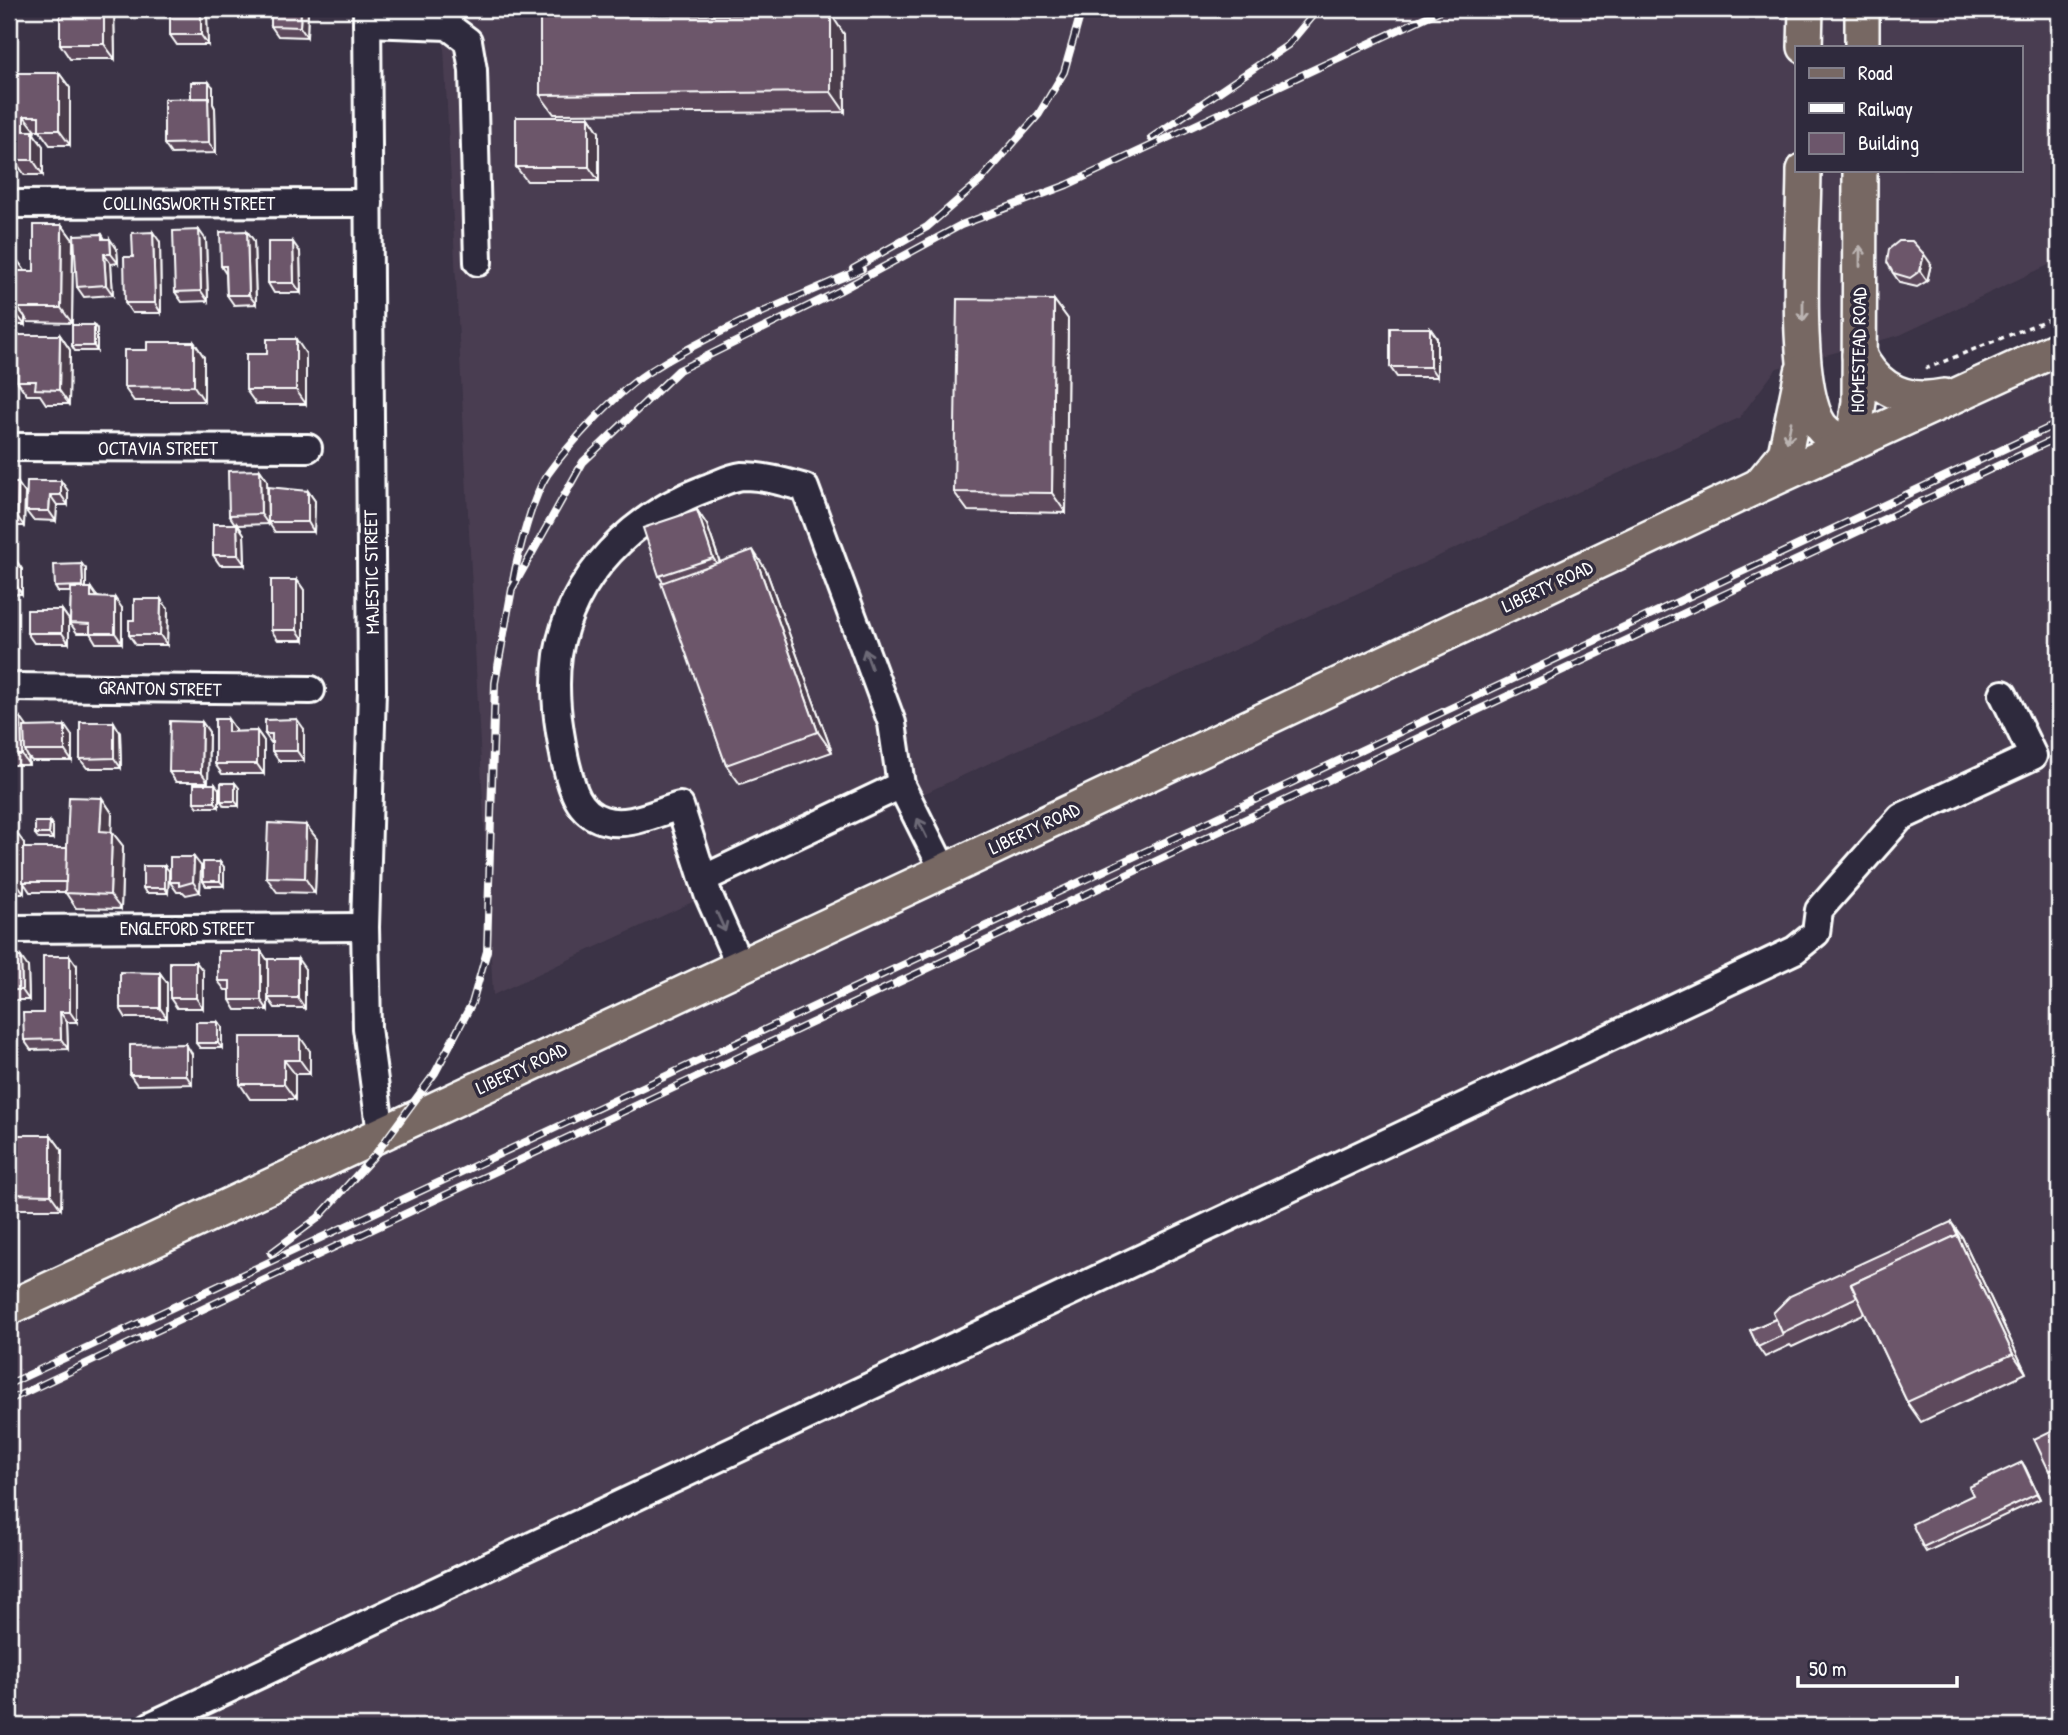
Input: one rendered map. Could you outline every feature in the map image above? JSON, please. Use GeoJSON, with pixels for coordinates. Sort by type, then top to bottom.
{"type":"FeatureCollection","features":[{"type":"Feature","properties":{"kind":"main road"},"geometry":{"type":"LineString","coordinates":[[1805,46],[1806,9]]}},
{"type":"Feature","properties":{"kind":"main road"},"geometry":{"type":"LineString","coordinates":[[1862,9],[1862,46]]}},
{"type":"Feature","properties":{"kind":"main road","name":"HOMESTEAD ROAD"},"geometry":{"type":"LineString","coordinates":[[1804,172],[1803,370],[1821,428],[1829,436],[1848,444],[1854,435],[1858,411],[1860,172]]}},
{"type":"Feature","properties":{"kind":"main road","name":"LIBERTY ROAD"},"geometry":{"type":"LineString","coordinates":[[9,1308],[944,871],[1758,486],[2059,348]]}},
{"type":"Feature","properties":{"kind":"main road"},"geometry":{"type":"LineString","coordinates":[[1859,355],[1868,373],[1878,383],[1907,396],[1941,397],[1976,386]]}},
{"type":"Feature","properties":{"kind":"main road"},"geometry":{"type":"LineString","coordinates":[[1758,486],[1771,474],[1785,454],[1803,370]]}},
{"type":"Feature","properties":{"kind":"street","name":"MAJESTIC STREET"},"geometry":{"type":"LineString","coordinates":[[367,16],[372,690],[365,927],[367,1028],[381,1134]]}},
{"type":"Feature","properties":{"kind":"street"},"geometry":{"type":"LineString","coordinates":[[367,16],[448,26],[468,41],[473,70],[478,262]]}},
{"type":"Feature","properties":{"kind":"street","name":"COLLINGSWORTH STREET"},"geometry":{"type":"LineString","coordinates":[[9,204],[369,203]]}},
{"type":"Feature","properties":{"kind":"street","name":"OCTAVIA STREET"},"geometry":{"type":"LineString","coordinates":[[9,447],[308,448]]}},
{"type":"Feature","properties":{"kind":"street"},"geometry":{"type":"LineString","coordinates":[[740,966],[703,879],[680,806],[624,824],[601,820],[582,807],[571,785],[555,714],[558,654],[570,613],[583,585],[634,527],[676,500],[740,476],[774,479],[805,488],[891,723],[901,785],[944,871]]}},
{"type":"Feature","properties":{"kind":"street","name":"GRANTON STREET"},"geometry":{"type":"LineString","coordinates":[[9,687],[311,690]]}},
{"type":"Feature","properties":{"kind":"street"},"geometry":{"type":"LineString","coordinates":[[150,1726],[1795,950],[1816,933],[1819,909],[1900,817],[2033,756],[2003,694]]}},
{"type":"Feature","properties":{"kind":"street"},"geometry":{"type":"LineString","coordinates":[[703,879],[901,785]]}},
{"type":"Feature","properties":{"kind":"street","name":"ENGLEFORD STREET"},"geometry":{"type":"LineString","coordinates":[[9,929],[365,927]]}},
{"type":"Feature","properties":{"kind":"path"},"geometry":{"type":"LineString","coordinates":[[1923,370],[2059,315]]}},
{"type":"Feature","properties":{"kind":"shaded area"},"geometry":{"type":"Polygon","coordinates":[[[442,9],[2059,9],[2059,260],[1900,335],[1777,368],[1739,418],[1088,717],[493,995],[442,9]]]}},
{"type":"Feature","properties":{"kind":"shaded area"},"geometry":{"type":"Polygon","coordinates":[[[2059,365],[2059,1726],[9,1726],[9,1328],[2059,365]]]}},
{"type":"Feature","properties":{"kind":"building"},"geometry":{"type":"Polygon","coordinates":[[[60,9],[104,9],[104,44],[60,44],[60,9]]]}},
{"type":"Feature","properties":{"kind":"building"},"geometry":{"type":"Polygon","coordinates":[[[170,9],[201,9],[201,35],[170,35],[170,9]]]}},
{"type":"Feature","properties":{"kind":"building"},"geometry":{"type":"Polygon","coordinates":[[[271,9],[301,9],[300,27],[271,26],[271,9]]]}},
{"type":"Feature","properties":{"kind":"building"},"geometry":{"type":"Polygon","coordinates":[[[831,14],[831,92],[540,95],[540,17],[831,14]]]}},
{"type":"Feature","properties":{"kind":"building"},"geometry":{"type":"Polygon","coordinates":[[[14,73],[59,73],[59,130],[39,130],[39,116],[24,116],[24,131],[33,131],[33,160],[14,160],[14,73]]]}},
{"type":"Feature","properties":{"kind":"building"},"geometry":{"type":"Polygon","coordinates":[[[191,82],[209,82],[209,99],[191,98],[191,82]]]}},
{"type":"Feature","properties":{"kind":"building"},"geometry":{"type":"Polygon","coordinates":[[[208,98],[209,143],[164,144],[164,99],[208,98]]]}},
{"type":"Feature","properties":{"kind":"building"},"geometry":{"type":"Polygon","coordinates":[[[516,117],[589,117],[589,167],[516,167],[516,117]]]}},
{"type":"Feature","properties":{"kind":"building"},"geometry":{"type":"Polygon","coordinates":[[[34,225],[62,225],[61,308],[18,308],[18,271],[34,271],[34,225]]]}},
{"type":"Feature","properties":{"kind":"building"},"geometry":{"type":"Polygon","coordinates":[[[199,230],[201,291],[175,292],[173,231],[199,230]]]}},
{"type":"Feature","properties":{"kind":"building"},"geometry":{"type":"Polygon","coordinates":[[[247,231],[249,295],[227,295],[226,266],[221,266],[220,232],[247,231]]]}},
{"type":"Feature","properties":{"kind":"building"},"geometry":{"type":"Polygon","coordinates":[[[153,232],[155,303],[125,303],[124,257],[133,257],[132,233],[153,232]]]}},
{"type":"Feature","properties":{"kind":"building"},"geometry":{"type":"Polygon","coordinates":[[[102,234],[102,239],[110,239],[111,254],[104,254],[106,285],[77,287],[74,235],[102,234]]]}},
{"type":"Feature","properties":{"kind":"building"},"geometry":{"type":"Polygon","coordinates":[[[1899,241],[1912,241],[1924,254],[1920,271],[1910,278],[1893,273],[1887,262],[1889,249],[1899,241]]]}},
{"type":"Feature","properties":{"kind":"building"},"geometry":{"type":"Polygon","coordinates":[[[268,242],[293,242],[294,283],[268,283],[268,242]]]}},
{"type":"Feature","properties":{"kind":"building"},"geometry":{"type":"Polygon","coordinates":[[[9,256],[15,257],[14,311],[9,311],[9,256]]]}},
{"type":"Feature","properties":{"kind":"building"},"geometry":{"type":"Polygon","coordinates":[[[957,299],[1054,300],[1052,493],[954,492],[957,299]]]}},
{"type":"Feature","properties":{"kind":"building"},"geometry":{"type":"Polygon","coordinates":[[[72,325],[94,325],[94,346],[72,346],[72,325]]]}},
{"type":"Feature","properties":{"kind":"building"},"geometry":{"type":"Polygon","coordinates":[[[1390,328],[1430,328],[1430,367],[1390,367],[1390,328]]]}},
{"type":"Feature","properties":{"kind":"building"},"geometry":{"type":"Polygon","coordinates":[[[18,335],[60,335],[59,390],[35,389],[36,381],[17,381],[18,335]]]}},
{"type":"Feature","properties":{"kind":"building"},"geometry":{"type":"Polygon","coordinates":[[[267,339],[296,339],[296,390],[246,390],[246,354],[267,354],[267,339]]]}},
{"type":"Feature","properties":{"kind":"building"},"geometry":{"type":"Polygon","coordinates":[[[147,342],[194,342],[194,386],[124,387],[124,350],[147,350],[147,342]]]}},
{"type":"Feature","properties":{"kind":"building"},"geometry":{"type":"Polygon","coordinates":[[[260,470],[261,514],[229,515],[228,471],[260,470]]]}},
{"type":"Feature","properties":{"kind":"building"},"geometry":{"type":"Polygon","coordinates":[[[27,481],[61,481],[61,495],[50,495],[49,511],[26,511],[27,481]]]}},
{"type":"Feature","properties":{"kind":"building"},"geometry":{"type":"Polygon","coordinates":[[[9,483],[18,483],[17,516],[9,516],[9,483]]]}},
{"type":"Feature","properties":{"kind":"building"},"geometry":{"type":"Polygon","coordinates":[[[268,487],[308,491],[308,522],[268,522],[268,487]]]}},
{"type":"Feature","properties":{"kind":"building"},"geometry":{"type":"Polygon","coordinates":[[[697,510],[713,558],[659,576],[643,528],[697,510]]]}},
{"type":"Feature","properties":{"kind":"building"},"geometry":{"type":"Polygon","coordinates":[[[213,524],[237,524],[238,555],[213,555],[213,524]]]}},
{"type":"Feature","properties":{"kind":"building"},"geometry":{"type":"Polygon","coordinates":[[[753,550],[818,732],[726,765],[661,583],[753,550]]]}},
{"type":"Feature","properties":{"kind":"building"},"geometry":{"type":"Polygon","coordinates":[[[9,559],[15,559],[15,584],[9,584],[9,559]]]}},
{"type":"Feature","properties":{"kind":"building"},"geometry":{"type":"Polygon","coordinates":[[[82,564],[83,586],[55,587],[54,565],[82,564]]]}},
{"type":"Feature","properties":{"kind":"building"},"geometry":{"type":"Polygon","coordinates":[[[271,580],[297,580],[297,630],[271,630],[271,580]]]}},
{"type":"Feature","properties":{"kind":"building"},"geometry":{"type":"Polygon","coordinates":[[[71,588],[91,588],[91,597],[115,598],[115,633],[90,633],[90,624],[70,623],[71,588]]]}},
{"type":"Feature","properties":{"kind":"building"},"geometry":{"type":"Polygon","coordinates":[[[134,599],[161,599],[160,635],[129,635],[129,620],[134,620],[134,599]]]}},
{"type":"Feature","properties":{"kind":"building"},"geometry":{"type":"Polygon","coordinates":[[[27,610],[62,610],[62,633],[27,633],[27,610]]]}},
{"type":"Feature","properties":{"kind":"building"},"geometry":{"type":"Polygon","coordinates":[[[9,718],[21,718],[22,755],[9,755],[9,718]]]}},
{"type":"Feature","properties":{"kind":"building"},"geometry":{"type":"Polygon","coordinates":[[[215,719],[228,719],[228,732],[257,731],[257,764],[215,764],[215,719]]]}},
{"type":"Feature","properties":{"kind":"building"},"geometry":{"type":"Polygon","coordinates":[[[297,719],[297,751],[272,751],[272,734],[265,734],[265,720],[297,719]]]}},
{"type":"Feature","properties":{"kind":"building"},"geometry":{"type":"Polygon","coordinates":[[[170,721],[202,722],[201,772],[169,772],[170,721]]]}},
{"type":"Feature","properties":{"kind":"building"},"geometry":{"type":"Polygon","coordinates":[[[80,722],[114,722],[114,758],[80,759],[80,722]]]}},
{"type":"Feature","properties":{"kind":"building"},"geometry":{"type":"Polygon","coordinates":[[[65,726],[65,751],[25,751],[24,727],[65,726]]]}},
{"type":"Feature","properties":{"kind":"building"},"geometry":{"type":"Polygon","coordinates":[[[221,783],[235,783],[235,801],[221,801],[221,783]]]}},
{"type":"Feature","properties":{"kind":"building"},"geometry":{"type":"Polygon","coordinates":[[[194,784],[215,784],[215,802],[194,802],[194,784]]]}},
{"type":"Feature","properties":{"kind":"building"},"geometry":{"type":"Polygon","coordinates":[[[69,797],[102,798],[100,831],[112,832],[110,895],[65,893],[69,797]]]}},
{"type":"Feature","properties":{"kind":"building"},"geometry":{"type":"Polygon","coordinates":[[[35,822],[50,822],[49,834],[35,834],[35,822]]]}},
{"type":"Feature","properties":{"kind":"building"},"geometry":{"type":"Polygon","coordinates":[[[268,823],[306,825],[305,878],[266,877],[268,823]]]}},
{"type":"Feature","properties":{"kind":"building"},"geometry":{"type":"Polygon","coordinates":[[[9,828],[13,828],[13,878],[9,878],[9,828]]]}},
{"type":"Feature","properties":{"kind":"building"},"geometry":{"type":"Polygon","coordinates":[[[23,848],[67,848],[66,882],[23,882],[23,848]]]}},
{"type":"Feature","properties":{"kind":"building"},"geometry":{"type":"Polygon","coordinates":[[[170,857],[194,857],[193,882],[179,886],[179,882],[170,882],[170,857]]]}},
{"type":"Feature","properties":{"kind":"building"},"geometry":{"type":"Polygon","coordinates":[[[203,862],[220,862],[220,881],[203,881],[203,862]]]}},
{"type":"Feature","properties":{"kind":"building"},"geometry":{"type":"Polygon","coordinates":[[[143,866],[165,866],[165,888],[143,888],[143,866]]]}},
{"type":"Feature","properties":{"kind":"building"},"geometry":{"type":"Polygon","coordinates":[[[218,951],[261,951],[261,1000],[230,1000],[230,981],[218,981],[218,951]]]}},
{"type":"Feature","properties":{"kind":"building"},"geometry":{"type":"Polygon","coordinates":[[[43,956],[70,956],[70,1012],[60,1012],[61,1039],[24,1040],[23,1013],[43,1013],[43,956]]]}},
{"type":"Feature","properties":{"kind":"building"},"geometry":{"type":"Polygon","coordinates":[[[9,957],[21,957],[22,990],[9,990],[9,957]]]}},
{"type":"Feature","properties":{"kind":"building"},"geometry":{"type":"Polygon","coordinates":[[[268,959],[298,959],[298,998],[268,998],[268,959]]]}},
{"type":"Feature","properties":{"kind":"building"},"geometry":{"type":"Polygon","coordinates":[[[170,962],[196,962],[196,998],[170,998],[170,962]]]}},
{"type":"Feature","properties":{"kind":"building"},"geometry":{"type":"Polygon","coordinates":[[[120,972],[160,973],[160,1008],[120,1008],[120,972]]]}},
{"type":"Feature","properties":{"kind":"building"},"geometry":{"type":"Polygon","coordinates":[[[196,1022],[218,1022],[218,1043],[196,1043],[196,1022]]]}},
{"type":"Feature","properties":{"kind":"building"},"geometry":{"type":"Polygon","coordinates":[[[240,1037],[300,1037],[300,1060],[284,1060],[284,1084],[240,1084],[240,1037]]]}},
{"type":"Feature","properties":{"kind":"building"},"geometry":{"type":"Polygon","coordinates":[[[186,1044],[186,1075],[130,1075],[130,1045],[186,1044]]]}},
{"type":"Feature","properties":{"kind":"building"},"geometry":{"type":"Polygon","coordinates":[[[9,1135],[51,1135],[51,1195],[9,1194],[9,1135]]]}},
{"type":"Feature","properties":{"kind":"building"},"geometry":{"type":"Polygon","coordinates":[[[1951,1222],[1960,1239],[1957,1235],[1851,1284],[1857,1297],[1782,1333],[1773,1313],[1790,1296],[1951,1222]]]}},
{"type":"Feature","properties":{"kind":"building"},"geometry":{"type":"Polygon","coordinates":[[[1957,1235],[2013,1354],[1907,1402],[1851,1284],[1957,1235]]]}},
{"type":"Feature","properties":{"kind":"building"},"geometry":{"type":"Polygon","coordinates":[[[1776,1319],[1783,1335],[1758,1347],[1750,1330],[1776,1319]]]}},
{"type":"Feature","properties":{"kind":"building"},"geometry":{"type":"Polygon","coordinates":[[[2059,1427],[2059,1467],[2049,1471],[2034,1439],[2059,1427]]]}},
{"type":"Feature","properties":{"kind":"building"},"geometry":{"type":"Polygon","coordinates":[[[2022,1462],[2037,1494],[1923,1547],[1912,1524],[1973,1495],[1969,1487],[2022,1462]]]}},
{"type":"Feature","properties":{"kind":"railway"},"geometry":{"type":"LineString","coordinates":[[853,269],[927,227],[980,181],[1039,114],[1064,72],[1082,9]]}},
{"type":"Feature","properties":{"kind":"railway"},"geometry":{"type":"LineString","coordinates":[[1151,138],[1288,45],[1318,9]]}},
{"type":"Feature","properties":{"kind":"railway"},"geometry":{"type":"LineString","coordinates":[[271,1253],[318,1218],[374,1156],[435,1073],[472,1003],[487,951],[495,683],[512,589],[583,462],[679,370],[839,291],[961,225],[1067,185],[1443,9]]}},
{"type":"Feature","properties":{"kind":"railway"},"geometry":{"type":"LineString","coordinates":[[513,581],[522,541],[541,485],[567,449],[621,393],[647,373],[698,343],[862,269]]}},
{"type":"Feature","properties":{"kind":"railway"},"geometry":{"type":"LineString","coordinates":[[9,1384],[2059,423]]}},
{"type":"Feature","properties":{"kind":"railway"},"geometry":{"type":"LineString","coordinates":[[9,1400],[2059,437]]}}]}
